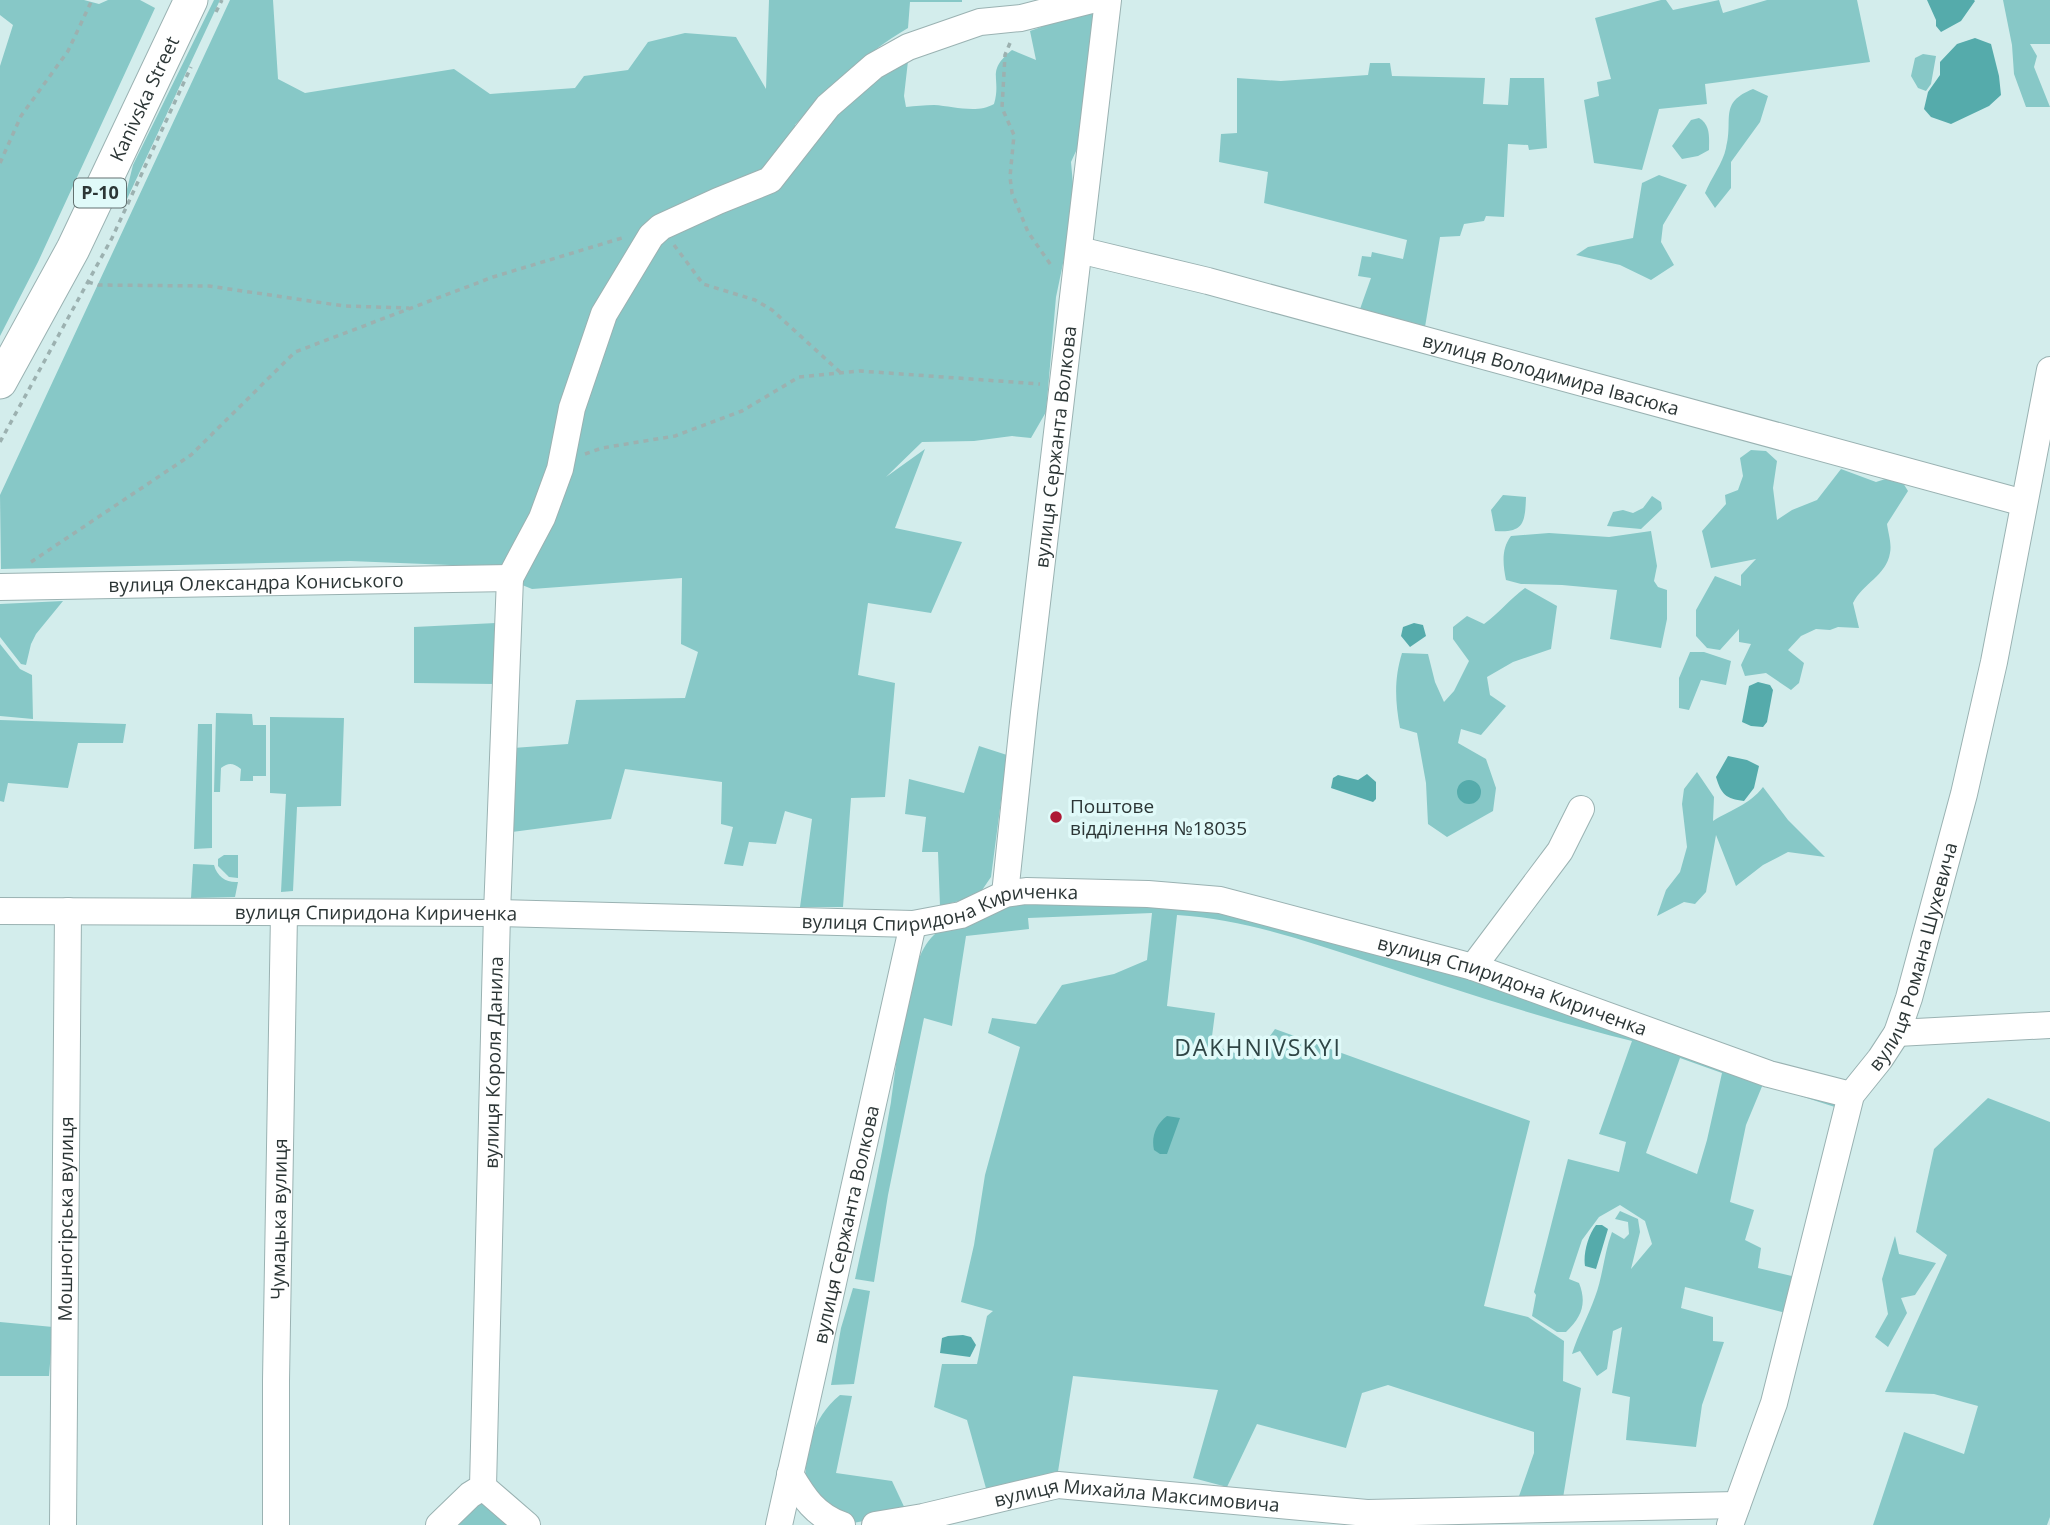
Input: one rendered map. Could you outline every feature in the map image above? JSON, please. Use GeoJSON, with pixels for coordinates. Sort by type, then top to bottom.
{"type":"FeatureCollection","features":[{"type":"Feature","properties":{"kind":"main road","name":"Kanivska Street"},"geometry":{"type":"LineString","coordinates":[[0,382],[73,249],[191,0]]}},
{"type":"Feature","properties":{"kind":"street"},"geometry":{"type":"LineString","coordinates":[[510,578],[542,518],[561,463],[572,408],[604,314],[651,236],[661,226],[770,180],[828,106],[874,66],[908,47],[980,22],[1021,18],[1092,0]]}},
{"type":"Feature","properties":{"kind":"street","name":"вулиця Сержанта Волкова"},"geometry":{"type":"LineString","coordinates":[[1005,894],[1108,0]]}},
{"type":"Feature","properties":{"kind":"street","name":"вулиця Володимира Івасюка"},"geometry":{"type":"LineString","coordinates":[[1079,250],[1208,281],[2024,503]]}},
{"type":"Feature","properties":{"kind":"street","name":"вулиця Романа Шухевича"},"geometry":{"type":"LineString","coordinates":[[1733,1515],[1774,1402],[1851,1095],[1897,1033],[1909,998],[1967,780],[1994,662],[2050,370]]}},
{"type":"Feature","properties":{"kind":"street","name":"вулиця Олександра Кониського"},"geometry":{"type":"LineString","coordinates":[[0,587],[510,578]]}},
{"type":"Feature","properties":{"kind":"street","name":"вулиця Короля Данила"},"geometry":{"type":"LineString","coordinates":[[484,1487],[497,913],[510,578]]}},
{"type":"Feature","properties":{"kind":"street"},"geometry":{"type":"LineString","coordinates":[[1473,967],[1560,851],[1581,809]]}},
{"type":"Feature","properties":{"kind":"street","name":"вулиця Спиридона Кириченка"},"geometry":{"type":"LineString","coordinates":[[0,911],[497,913],[913,924],[961,915],[1005,894],[1026,891],[1148,894],[1220,900],[1473,967],[1769,1074],[1851,1095]]}},
{"type":"Feature","properties":{"kind":"street","name":"Мошногірська вулиця"},"geometry":{"type":"LineString","coordinates":[[63,1525],[68,911]]}},
{"type":"Feature","properties":{"kind":"street","name":"Чумацька вулиця"},"geometry":{"type":"LineString","coordinates":[[276,1525],[276,1354],[284,913]]}},
{"type":"Feature","properties":{"kind":"street","name":"вулиця Сержанта Волкова"},"geometry":{"type":"LineString","coordinates":[[779,1525],[913,924]]}},
{"type":"Feature","properties":{"kind":"street"},"geometry":{"type":"LineString","coordinates":[[1897,1033],[2050,1025]]}},
{"type":"Feature","properties":{"kind":"street"},"geometry":{"type":"LineString","coordinates":[[790,1474],[817,1512],[842,1525]]}},
{"type":"Feature","properties":{"kind":"street","name":"вулиця Михайла Максимовича"},"geometry":{"type":"LineString","coordinates":[[874,1525],[923,1517],[1058,1485],[1367,1513],[1733,1515]]}},
{"type":"Feature","properties":{"kind":"street"},"geometry":{"type":"LineString","coordinates":[[439,1525],[470,1495],[484,1487],[527,1525]]}},
{"type":"Feature","properties":{"kind":"path"},"geometry":{"type":"LineString","coordinates":[[0,163],[21,116],[68,51],[92,0]]}},
{"type":"Feature","properties":{"kind":"path"},"geometry":{"type":"LineString","coordinates":[[1021,18],[1005,55],[1002,108],[1014,135],[1010,177],[1028,232],[1074,296]]}},
{"type":"Feature","properties":{"kind":"path"},"geometry":{"type":"LineString","coordinates":[[661,226],[702,284],[755,300],[772,310],[841,373]]}},
{"type":"Feature","properties":{"kind":"path"},"geometry":{"type":"LineString","coordinates":[[22,568],[191,455],[295,352],[493,277],[622,238]]}},
{"type":"Feature","properties":{"kind":"path"},"geometry":{"type":"LineString","coordinates":[[88,282],[98,285],[209,286],[344,306],[411,308]]}},
{"type":"Feature","properties":{"kind":"path"},"geometry":{"type":"LineString","coordinates":[[561,463],[602,448],[675,436],[742,411],[799,377],[860,371],[1063,385]]}},
{"type":"Feature","properties":{"kind":"shaded area"},"geometry":{"type":"Polygon","coordinates":[[[0,0],[84,0],[99,4],[108,0],[140,0],[155,8],[38,262],[0,336],[0,66],[13,25],[0,15],[0,0]]]}},
{"type":"Feature","properties":{"kind":"shaded area"},"geometry":{"type":"Polygon","coordinates":[[[214,0],[220,0],[127,199],[125,197],[133,165],[214,0]]]}},
{"type":"Feature","properties":{"kind":"shaded area"},"geometry":{"type":"Polygon","coordinates":[[[230,0],[273,0],[278,79],[305,93],[454,69],[490,94],[575,88],[584,76],[628,70],[648,42],[685,33],[736,37],[766,89],[769,0],[962,0],[910,2],[908,28],[848,72],[795,125],[794,167],[830,117],[872,77],[908,61],[904,96],[906,107],[987,107],[994,104],[999,64],[1012,50],[1036,60],[1030,31],[1098,4],[1082,138],[1071,162],[1073,185],[1065,254],[1056,297],[1046,412],[1031,438],[1012,436],[974,441],[922,442],[886,477],[925,449],[895,528],[962,542],[931,613],[868,603],[858,675],[895,683],[885,797],[851,798],[843,907],[800,907],[812,819],[785,811],[776,844],[749,842],[743,866],[724,864],[733,827],[721,824],[722,782],[625,769],[611,819],[512,832],[513,748],[568,744],[576,700],[685,698],[698,652],[681,644],[682,578],[532,589],[475,566],[350,561],[1,569],[0,495],[230,0]]]}},
{"type":"Feature","properties":{"kind":"shaded area"},"geometry":{"type":"Polygon","coordinates":[[[1666,0],[1673,10],[1719,0],[1723,13],[1767,0],[1857,0],[1870,62],[1705,84],[1707,104],[1659,109],[1642,170],[1594,163],[1584,100],[1599,96],[1597,82],[1611,79],[1595,18],[1666,0]]]}},
{"type":"Feature","properties":{"kind":"shaded area"},"geometry":{"type":"Polygon","coordinates":[[[1927,0],[1975,1],[1961,21],[1941,32],[1936,26],[1927,0]]]}},
{"type":"Feature","properties":{"kind":"shaded area"},"geometry":{"type":"Polygon","coordinates":[[[2003,0],[2050,0],[2050,44],[2030,44],[2037,56],[2034,67],[2050,107],[2026,107],[2014,74],[2012,45],[2003,0]]]}},
{"type":"Feature","properties":{"kind":"shaded area"},"geometry":{"type":"Polygon","coordinates":[[[1975,38],[1991,44],[2001,95],[1989,106],[1951,124],[1931,117],[1924,109],[1928,92],[1940,75],[1940,62],[1957,44],[1975,38]]]}},
{"type":"Feature","properties":{"kind":"shaded area"},"geometry":{"type":"Polygon","coordinates":[[[1923,54],[1936,56],[1931,84],[1926,91],[1918,88],[1911,76],[1915,58],[1923,54]]]}},
{"type":"Feature","properties":{"kind":"shaded area"},"geometry":{"type":"Polygon","coordinates":[[[1370,63],[1390,63],[1392,76],[1485,78],[1483,104],[1508,105],[1510,78],[1544,78],[1547,148],[1529,150],[1528,145],[1508,144],[1504,217],[1486,216],[1484,221],[1464,224],[1460,236],[1440,237],[1425,327],[1360,309],[1371,278],[1358,276],[1362,256],[1371,257],[1372,252],[1403,259],[1407,240],[1264,203],[1268,172],[1219,162],[1221,134],[1237,133],[1237,78],[1281,81],[1368,75],[1370,63]]]}},
{"type":"Feature","properties":{"kind":"shaded area"},"geometry":{"type":"Polygon","coordinates":[[[1753,89],[1768,96],[1760,122],[1731,162],[1731,188],[1715,208],[1705,193],[1724,154],[1731,106],[1742,94],[1753,89]]]}},
{"type":"Feature","properties":{"kind":"shaded area"},"geometry":{"type":"Polygon","coordinates":[[[1699,118],[1707,128],[1709,150],[1698,156],[1682,159],[1672,146],[1691,120],[1699,118]]]}},
{"type":"Feature","properties":{"kind":"shaded area"},"geometry":{"type":"Polygon","coordinates":[[[1659,175],[1687,185],[1663,225],[1661,242],[1674,265],[1651,280],[1620,265],[1576,255],[1588,247],[1633,238],[1642,183],[1659,175]]]}},
{"type":"Feature","properties":{"kind":"shaded area"},"geometry":{"type":"Polygon","coordinates":[[[1751,450],[1766,451],[1777,461],[1773,488],[1777,520],[1792,510],[1817,500],[1841,469],[1876,482],[1898,475],[1908,491],[1887,524],[1891,546],[1888,561],[1853,603],[1859,628],[1816,629],[1801,636],[1788,650],[1804,663],[1799,683],[1791,690],[1766,673],[1745,676],[1741,665],[1751,644],[1739,642],[1739,629],[1720,650],[1707,648],[1696,636],[1696,610],[1715,576],[1741,586],[1741,575],[1756,559],[1711,568],[1702,531],[1726,504],[1725,495],[1738,490],[1743,476],[1740,458],[1751,450]]]}},
{"type":"Feature","properties":{"kind":"shaded area"},"geometry":{"type":"Polygon","coordinates":[[[1503,495],[1526,497],[1525,514],[1517,528],[1495,531],[1491,510],[1503,495]]]}},
{"type":"Feature","properties":{"kind":"shaded area"},"geometry":{"type":"Polygon","coordinates":[[[1652,496],[1661,502],[1662,509],[1641,529],[1607,526],[1613,512],[1623,510],[1633,513],[1643,508],[1652,496]]]}},
{"type":"Feature","properties":{"kind":"shaded area"},"geometry":{"type":"Polygon","coordinates":[[[1651,531],[1657,566],[1654,581],[1658,587],[1667,590],[1667,619],[1661,648],[1610,639],[1617,590],[1521,584],[1506,580],[1504,552],[1511,536],[1549,533],[1609,537],[1651,531]]]}},
{"type":"Feature","properties":{"kind":"shaded area"},"geometry":{"type":"Polygon","coordinates":[[[1525,588],[1557,606],[1551,649],[1513,662],[1487,677],[1490,695],[1506,706],[1481,735],[1461,729],[1458,743],[1486,759],[1496,788],[1493,811],[1447,837],[1428,824],[1426,783],[1417,733],[1400,728],[1396,690],[1402,653],[1428,654],[1435,682],[1444,702],[1454,691],[1469,661],[1453,639],[1453,627],[1467,616],[1484,624],[1525,588]]]}},
{"type":"Feature","properties":{"kind":"shaded area"},"geometry":{"type":"Polygon","coordinates":[[[63,601],[36,634],[26,665],[21,664],[0,637],[0,604],[63,601]]]}},
{"type":"Feature","properties":{"kind":"shaded area"},"geometry":{"type":"Polygon","coordinates":[[[496,623],[494,684],[414,683],[414,627],[496,623]]]}},
{"type":"Feature","properties":{"kind":"shaded area"},"geometry":{"type":"Polygon","coordinates":[[[1414,623],[1423,625],[1426,636],[1410,647],[1401,636],[1403,627],[1414,623]]]}},
{"type":"Feature","properties":{"kind":"shaded area"},"geometry":{"type":"Polygon","coordinates":[[[0,644],[20,669],[32,675],[33,719],[0,716],[0,644]]]}},
{"type":"Feature","properties":{"kind":"shaded area"},"geometry":{"type":"Polygon","coordinates":[[[1690,652],[1704,652],[1731,661],[1726,685],[1701,680],[1689,710],[1679,708],[1679,678],[1690,652]]]}},
{"type":"Feature","properties":{"kind":"shaded area"},"geometry":{"type":"Polygon","coordinates":[[[1758,682],[1770,685],[1773,690],[1767,722],[1763,727],[1742,722],[1749,686],[1758,682]]]}},
{"type":"Feature","properties":{"kind":"shaded area"},"geometry":{"type":"Polygon","coordinates":[[[216,713],[252,714],[253,725],[266,725],[266,776],[253,776],[253,781],[240,781],[241,769],[229,764],[221,768],[220,792],[214,792],[216,713]]]}},
{"type":"Feature","properties":{"kind":"shaded area"},"geometry":{"type":"Polygon","coordinates":[[[270,717],[344,718],[341,806],[297,807],[293,891],[281,892],[286,794],[270,793],[270,717]]]}},
{"type":"Feature","properties":{"kind":"shaded area"},"geometry":{"type":"Polygon","coordinates":[[[0,720],[126,724],[123,743],[78,743],[68,788],[8,783],[4,802],[0,801],[0,720]]]}},
{"type":"Feature","properties":{"kind":"shaded area"},"geometry":{"type":"Polygon","coordinates":[[[198,724],[212,724],[212,848],[194,849],[198,724]]]}},
{"type":"Feature","properties":{"kind":"shaded area"},"geometry":{"type":"Polygon","coordinates":[[[979,746],[1007,755],[991,877],[978,896],[940,906],[938,852],[922,852],[926,817],[905,814],[909,779],[964,793],[979,746]]]}},
{"type":"Feature","properties":{"kind":"shaded area"},"geometry":{"type":"Polygon","coordinates":[[[1728,756],[1759,766],[1754,788],[1744,801],[1729,797],[1722,792],[1718,783],[1716,777],[1728,756]]]}},
{"type":"Feature","properties":{"kind":"shaded area"},"geometry":{"type":"Polygon","coordinates":[[[1697,772],[1714,797],[1713,821],[1746,803],[1763,787],[1788,820],[1825,857],[1788,852],[1763,865],[1736,886],[1716,835],[1706,892],[1695,904],[1684,902],[1657,916],[1666,890],[1680,872],[1687,847],[1682,804],[1684,789],[1697,772]]]}},
{"type":"Feature","properties":{"kind":"shaded area"},"geometry":{"type":"Polygon","coordinates":[[[1367,774],[1376,782],[1376,799],[1373,802],[1331,788],[1333,778],[1338,775],[1358,780],[1367,774]]]}},
{"type":"Feature","properties":{"kind":"shaded area"},"geometry":{"type":"Polygon","coordinates":[[[1469,780],[1477,784],[1481,792],[1477,800],[1469,804],[1461,800],[1457,792],[1461,784],[1469,780]]]}},
{"type":"Feature","properties":{"kind":"shaded area"},"geometry":{"type":"Polygon","coordinates":[[[224,855],[238,855],[238,878],[229,877],[218,866],[218,859],[224,855]]]}},
{"type":"Feature","properties":{"kind":"shaded area"},"geometry":{"type":"Polygon","coordinates":[[[193,864],[214,865],[223,878],[238,882],[235,897],[191,898],[193,864]]]}},
{"type":"Feature","properties":{"kind":"shaded area"},"geometry":{"type":"Polygon","coordinates":[[[1051,901],[1200,903],[1394,953],[1835,1099],[1838,1108],[1763,1084],[1746,1125],[1730,1202],[1754,1210],[1745,1240],[1761,1248],[1758,1268],[1796,1277],[1786,1313],[1685,1287],[1681,1308],[1713,1317],[1713,1341],[1724,1342],[1702,1405],[1696,1447],[1626,1440],[1630,1397],[1612,1393],[1622,1327],[1613,1331],[1607,1369],[1597,1376],[1580,1351],[1572,1354],[1598,1289],[1612,1232],[1624,1239],[1629,1234],[1628,1222],[1615,1219],[1620,1211],[1638,1219],[1640,1232],[1631,1269],[1652,1244],[1645,1221],[1620,1205],[1599,1217],[1582,1240],[1569,1279],[1579,1283],[1583,1297],[1582,1309],[1566,1332],[1557,1332],[1532,1316],[1536,1295],[1534,1292],[1568,1159],[1619,1172],[1626,1142],[1599,1134],[1632,1041],[1532,1013],[1274,932],[1226,921],[1177,915],[1167,1006],[1215,1013],[1211,1044],[1253,1060],[1275,1029],[1530,1121],[1484,1306],[1528,1317],[1564,1341],[1563,1381],[1581,1388],[1563,1498],[1518,1499],[1534,1453],[1534,1432],[1388,1385],[1362,1393],[1346,1448],[1257,1424],[1227,1487],[1193,1478],[1218,1390],[1073,1376],[1057,1478],[987,1492],[967,1420],[934,1407],[942,1364],[977,1364],[987,1316],[993,1311],[961,1302],[974,1245],[985,1175],[1020,1047],[988,1033],[992,1018],[1036,1024],[1062,985],[1114,974],[1147,960],[1152,913],[1028,918],[1029,929],[966,936],[952,1026],[924,1018],[888,1195],[874,1282],[855,1279],[887,1124],[903,1016],[922,952],[931,938],[941,930],[970,917],[1051,901]],[[1680,1058],[1646,1153],[1697,1174],[1722,1073],[1680,1058]]]}},
{"type":"Feature","properties":{"kind":"shaded area"},"geometry":{"type":"Polygon","coordinates":[[[1988,1098],[2050,1122],[2050,1517],[2047,1525],[1873,1525],[1904,1432],[1964,1454],[1978,1406],[1934,1394],[1885,1392],[1947,1255],[1916,1232],[1934,1149],[1988,1098]]]}},
{"type":"Feature","properties":{"kind":"shaded area"},"geometry":{"type":"Polygon","coordinates":[[[1167,1116],[1180,1118],[1167,1154],[1160,1154],[1154,1150],[1154,1136],[1157,1127],[1167,1116]]]}},
{"type":"Feature","properties":{"kind":"shaded area"},"geometry":{"type":"Polygon","coordinates":[[[1596,1225],[1608,1229],[1596,1269],[1585,1266],[1585,1250],[1596,1225]]]}},
{"type":"Feature","properties":{"kind":"shaded area"},"geometry":{"type":"Polygon","coordinates":[[[1895,1236],[1899,1254],[1936,1263],[1915,1295],[1901,1298],[1907,1313],[1888,1347],[1875,1337],[1888,1314],[1882,1279],[1895,1236]]]}},
{"type":"Feature","properties":{"kind":"shaded area"},"geometry":{"type":"Polygon","coordinates":[[[853,1288],[870,1291],[854,1384],[831,1385],[841,1328],[853,1288]]]}},
{"type":"Feature","properties":{"kind":"shaded area"},"geometry":{"type":"Polygon","coordinates":[[[0,1322],[53,1327],[49,1376],[0,1376],[0,1322]]]}},
{"type":"Feature","properties":{"kind":"shaded area"},"geometry":{"type":"Polygon","coordinates":[[[963,1335],[971,1337],[976,1345],[970,1357],[940,1353],[942,1338],[963,1335]]]}},
{"type":"Feature","properties":{"kind":"shaded area"},"geometry":{"type":"Polygon","coordinates":[[[840,1395],[852,1396],[836,1473],[892,1481],[907,1513],[853,1523],[805,1486],[809,1448],[816,1425],[830,1404],[840,1395]]]}},
{"type":"Feature","properties":{"kind":"shaded area"},"geometry":{"type":"Polygon","coordinates":[[[471,1502],[488,1503],[515,1525],[448,1525],[471,1502]]]}},
{"type":"Feature","properties":{"kind":"place","name":"Поштове відділення №18035"},"geometry":{"type":"Point","coordinates":[1056,817]}},
{"type":"Feature","properties":{"kind":"district","name":"DAKHNIVSKYI"},"geometry":{"type":"Point","coordinates":[1258,1048]}}]}
